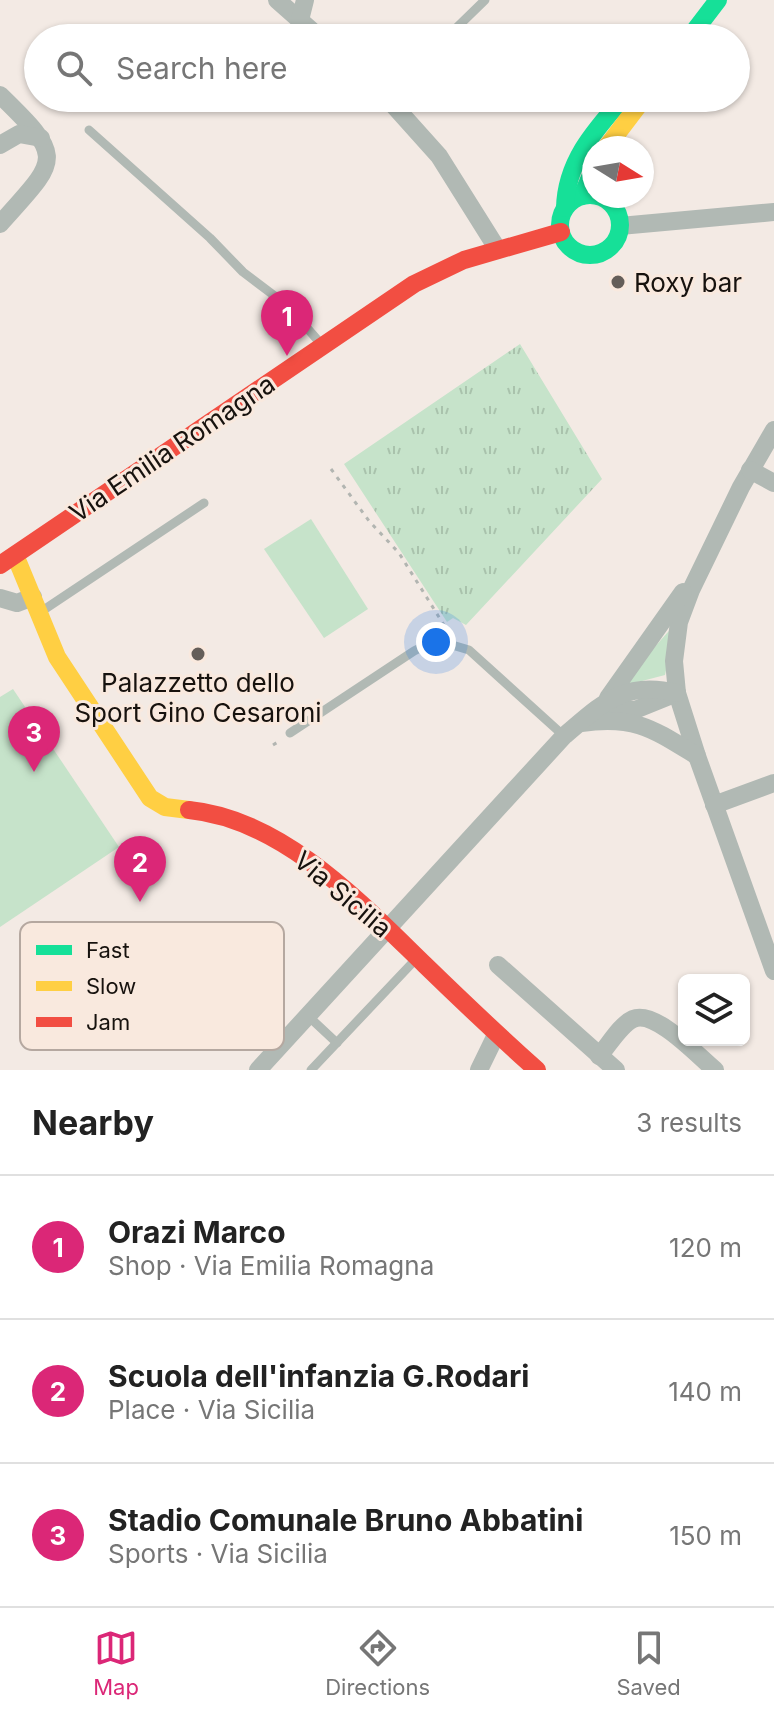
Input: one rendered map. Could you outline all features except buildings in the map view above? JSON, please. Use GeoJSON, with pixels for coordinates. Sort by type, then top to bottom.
{"type":"FeatureCollection","features":[{"type":"Feature","properties":{"kind":"main road"},"geometry":{"type":"LineString","coordinates":[[682,24],[700,0]]}},
{"type":"Feature","properties":{"kind":"main road"},"geometry":{"type":"LineString","coordinates":[[700,24],[718,0]]}},
{"type":"Feature","properties":{"kind":"main road"},"geometry":{"type":"LineString","coordinates":[[611,112],[590,137],[569,170],[560,224],[570,249],[598,255],[613,244],[620,226],[615,208]]}},
{"type":"Feature","properties":{"kind":"main road"},"geometry":{"type":"LineString","coordinates":[[615,136],[633,112]]}},
{"type":"Feature","properties":{"kind":"main road"},"geometry":{"type":"LineString","coordinates":[[565,208],[582,200]]}},
{"type":"Feature","properties":{"kind":"main road","name":"Via Emilia Romagna"},"geometry":{"type":"LineString","coordinates":[[8,560],[420,280],[453,264],[561,232]]}},
{"type":"Feature","properties":{"kind":"main road","name":"Via Sicilia"},"geometry":{"type":"LineString","coordinates":[[8,560],[36,605],[57,657],[150,798],[171,810],[208,813],[288,848],[326,874],[537,1070]]}},
{"type":"Feature","properties":{"kind":"street"},"geometry":{"type":"LineString","coordinates":[[277,0],[304,24]]}},
{"type":"Feature","properties":{"kind":"street"},"geometry":{"type":"LineString","coordinates":[[300,20],[305,0]]}},
{"type":"Feature","properties":{"kind":"street"},"geometry":{"type":"LineString","coordinates":[[0,95],[41,138],[48,156],[45,169],[0,224]]}},
{"type":"Feature","properties":{"kind":"street"},"geometry":{"type":"LineString","coordinates":[[400,112],[439,156],[498,250]]}},
{"type":"Feature","properties":{"kind":"street"},"geometry":{"type":"LineString","coordinates":[[0,145],[19,134],[41,138]]}},
{"type":"Feature","properties":{"kind":"street"},"geometry":{"type":"LineString","coordinates":[[620,226],[774,212]]}},
{"type":"Feature","properties":{"kind":"street"},"geometry":{"type":"LineString","coordinates":[[774,430],[750,470],[687,600],[676,635],[674,661],[677,693],[697,756],[774,971]]}},
{"type":"Feature","properties":{"kind":"street"},"geometry":{"type":"LineString","coordinates":[[750,470],[774,483]]}},
{"type":"Feature","properties":{"kind":"street"},"geometry":{"type":"LineString","coordinates":[[284,1041],[571,730],[601,707],[705,559]]}},
{"type":"Feature","properties":{"kind":"street"},"geometry":{"type":"LineString","coordinates":[[0,598],[36,605]]}},
{"type":"Feature","properties":{"kind":"street"},"geometry":{"type":"LineString","coordinates":[[601,707],[635,710],[677,693]]}},
{"type":"Feature","properties":{"kind":"street"},"geometry":{"type":"LineString","coordinates":[[571,730],[616,720],[643,725],[697,756]]}},
{"type":"Feature","properties":{"kind":"street"},"geometry":{"type":"LineString","coordinates":[[714,805],[774,783]]}},
{"type":"Feature","properties":{"kind":"street"},"geometry":{"type":"LineString","coordinates":[[498,965],[616,1070]]}},
{"type":"Feature","properties":{"kind":"street"},"geometry":{"type":"LineString","coordinates":[[599,1056],[626,1025],[633,1019],[643,1017],[661,1024],[715,1070]]}},
{"type":"Feature","properties":{"kind":"street"},"geometry":{"type":"LineString","coordinates":[[479,1070],[496,1035]]}},
{"type":"Feature","properties":{"kind":"street"},"geometry":{"type":"LineString","coordinates":[[258,1070],[276,1050]]}},
{"type":"Feature","properties":{"kind":"lane"},"geometry":{"type":"LineString","coordinates":[[460,24],[485,0]]}},
{"type":"Feature","properties":{"kind":"lane"},"geometry":{"type":"LineString","coordinates":[[89,130],[210,238],[243,272],[288,306],[323,346]]}},
{"type":"Feature","properties":{"kind":"lane"},"geometry":{"type":"LineString","coordinates":[[36,605],[204,503]]}},
{"type":"Feature","properties":{"kind":"lane"},"geometry":{"type":"LineString","coordinates":[[290,733],[414,651],[436,642],[455,644],[475,655],[571,730]]}},
{"type":"Feature","properties":{"kind":"lane"},"geometry":{"type":"LineString","coordinates":[[311,1070],[416,958]]}},
{"type":"Feature","properties":{"kind":"lane"},"geometry":{"type":"LineString","coordinates":[[307,1015],[337,1043]]}},
{"type":"Feature","properties":{"kind":"path"},"geometry":{"type":"LineString","coordinates":[[331,469],[369,521],[399,553],[455,644]]}},
{"type":"Feature","properties":{"kind":"green space"},"geometry":{"type":"Polygon","coordinates":[[[520,344],[602,479],[466,625],[453,618],[447,622],[344,464],[520,344]]]}},
{"type":"Feature","properties":{"kind":"green space"},"geometry":{"type":"Polygon","coordinates":[[[311,519],[368,609],[324,638],[264,549],[311,519]]]}},
{"type":"Feature","properties":{"kind":"green space"},"geometry":{"type":"Polygon","coordinates":[[[676,623],[665,675],[619,687],[676,623]]]}},
{"type":"Feature","properties":{"kind":"green space"},"geometry":{"type":"Polygon","coordinates":[[[13,689],[119,847],[0,927],[0,697],[13,689]]]}},
{"type":"Feature","properties":{"kind":"traffic: fast"},"geometry":{"type":"LineString","coordinates":[[700,24],[718,0]]}},
{"type":"Feature","properties":{"kind":"traffic: fast"},"geometry":{"type":"LineString","coordinates":[[565,208],[570,176],[576,162],[592,135],[611,112]]}},
{"type":"Feature","properties":{"kind":"traffic: fast"},"geometry":{"type":"LineString","coordinates":[[590,195],[601,197],[611,204],[618,214],[620,225],[618,236],[611,246],[601,253],[590,255],[579,253],[569,246],[562,236],[560,225],[562,214],[569,204],[579,197],[590,195]]}},
{"type":"Feature","properties":{"kind":"traffic: slow"},"geometry":{"type":"LineString","coordinates":[[615,136],[633,112]]}},
{"type":"Feature","properties":{"kind":"traffic: slow"},"geometry":{"type":"LineString","coordinates":[[15,555],[57,657],[150,798],[165,807],[189,810]]}},
{"type":"Feature","properties":{"kind":"traffic: jam"},"geometry":{"type":"LineString","coordinates":[[0,565],[414,284],[464,260],[561,232]]}},
{"type":"Feature","properties":{"kind":"traffic: jam"},"geometry":{"type":"LineString","coordinates":[[189,810],[224,817],[257,829],[319,868],[375,916],[537,1070]]}},
{"type":"Feature","properties":{"kind":"place","name":"Roxy bar"},"geometry":{"type":"Point","coordinates":[618,282]}},
{"type":"Feature","properties":{"kind":"place","name":"Orazi Marco"},"geometry":{"type":"Point","coordinates":[287,356]}},
{"type":"Feature","properties":{"kind":"place","name":"Palazzetto dello Sport Gino Cesaroni"},"geometry":{"type":"Point","coordinates":[198,654]}},
{"type":"Feature","properties":{"kind":"place","name":"Stadio Comunale Bruno Abbatini"},"geometry":{"type":"Point","coordinates":[34,772]}},
{"type":"Feature","properties":{"kind":"place","name":"Scuola dell'infanzia G.Rodari"},"geometry":{"type":"Point","coordinates":[140,902]}}]}
